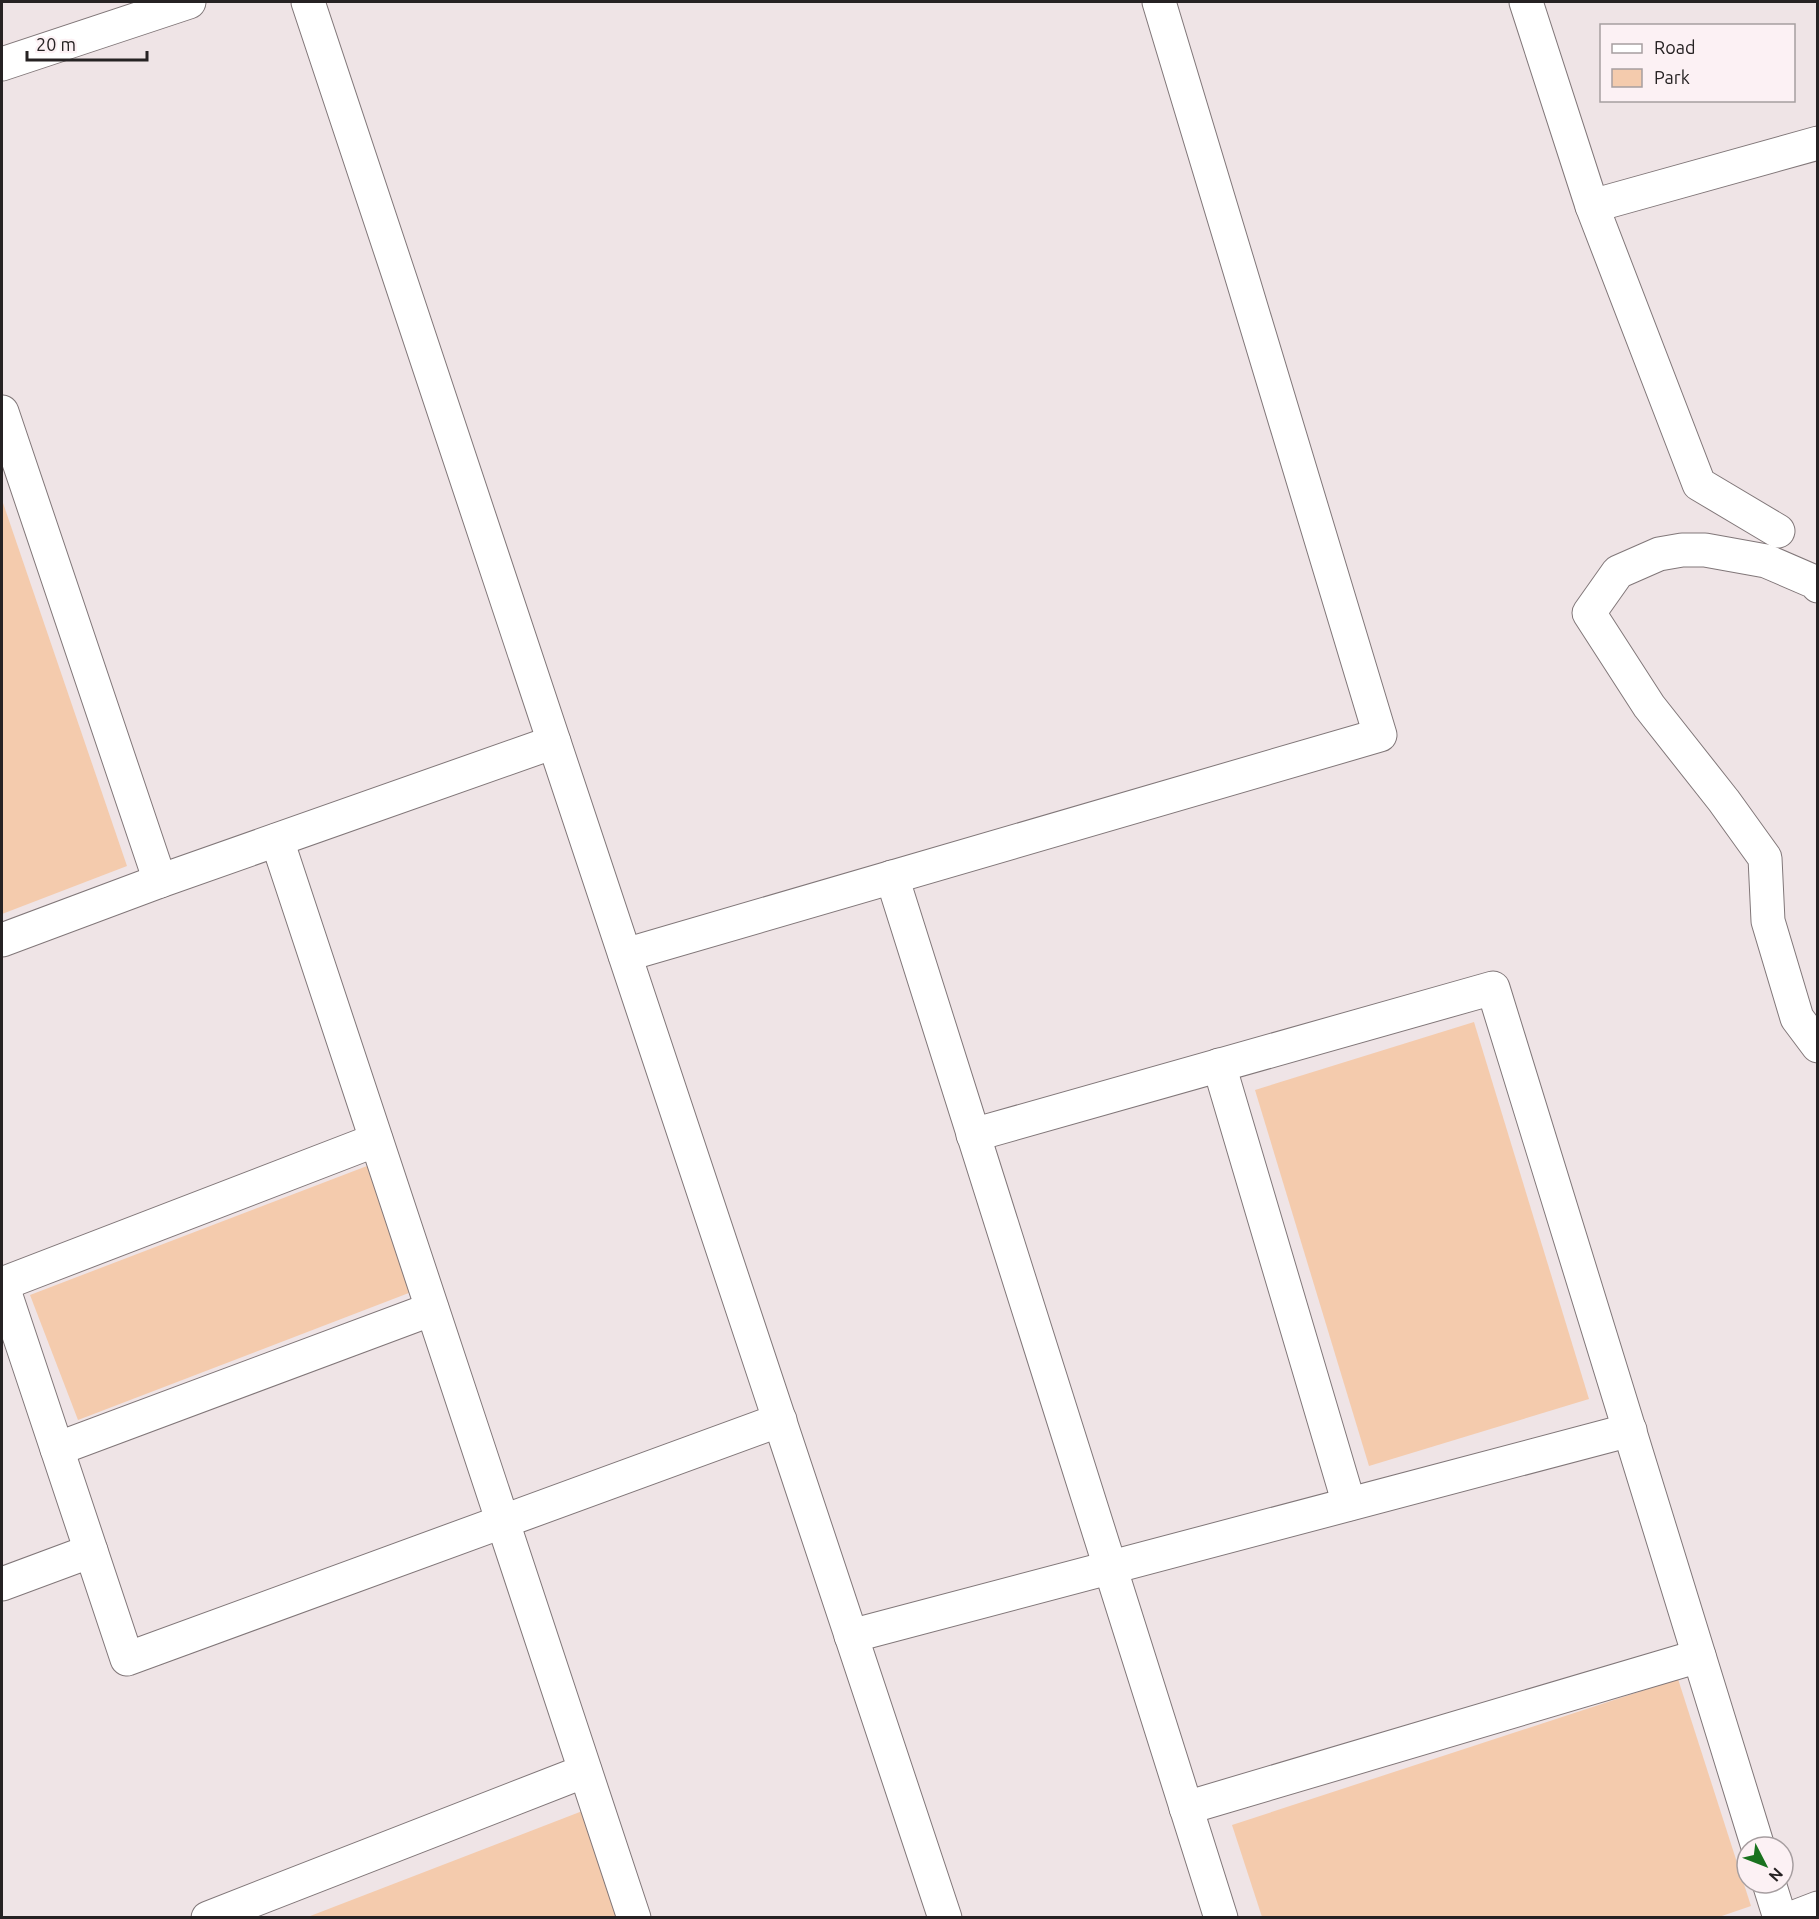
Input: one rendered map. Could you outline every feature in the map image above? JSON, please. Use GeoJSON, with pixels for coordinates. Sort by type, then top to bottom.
{"type":"FeatureCollection","features":[{"type":"Feature","properties":{"kind":"street"},"geometry":{"type":"LineString","coordinates":[[2,64],[189,2]]}},
{"type":"Feature","properties":{"kind":"street"},"geometry":{"type":"LineString","coordinates":[[308,2],[945,1917]]}},
{"type":"Feature","properties":{"kind":"street"},"geometry":{"type":"LineString","coordinates":[[625,955],[1380,735],[1159,2]]}},
{"type":"Feature","properties":{"kind":"street"},"geometry":{"type":"LineString","coordinates":[[1526,2],[1592,206],[1699,484],[1778,531]]}},
{"type":"Feature","properties":{"kind":"street"},"geometry":{"type":"LineString","coordinates":[[1592,206],[1818,143]]}},
{"type":"Feature","properties":{"kind":"street"},"geometry":{"type":"LineString","coordinates":[[2,412],[160,881]]}},
{"type":"Feature","properties":{"kind":"street"},"geometry":{"type":"LineString","coordinates":[[1715,552],[1733,504]]}},
{"type":"Feature","properties":{"kind":"street"},"geometry":{"type":"LineString","coordinates":[[1818,586],[1817,583],[1766,561],[1715,552],[1682,550],[1659,554],[1618,572],[1589,613],[1649,706],[1765,858],[1768,921],[1797,1018],[1818,1046]]}},
{"type":"Feature","properties":{"kind":"street"},"geometry":{"type":"LineString","coordinates":[[2,940],[160,881],[554,742]]}},
{"type":"Feature","properties":{"kind":"street"},"geometry":{"type":"LineString","coordinates":[[277,840],[634,1917]]}},
{"type":"Feature","properties":{"kind":"street"},"geometry":{"type":"LineString","coordinates":[[892,877],[1221,1917]]}},
{"type":"Feature","properties":{"kind":"street"},"geometry":{"type":"LineString","coordinates":[[973,1135],[1493,988],[1754,1835]]}},
{"type":"Feature","properties":{"kind":"street"},"geometry":{"type":"LineString","coordinates":[[1219,1065],[1349,1504]]}},
{"type":"Feature","properties":{"kind":"street"},"geometry":{"type":"LineString","coordinates":[[376,1140],[2,1284],[127,1659],[780,1420]]}},
{"type":"Feature","properties":{"kind":"street"},"geometry":{"type":"LineString","coordinates":[[57,1449],[432,1309]]}},
{"type":"Feature","properties":{"kind":"street"},"geometry":{"type":"LineString","coordinates":[[851,1636],[1630,1430]]}},
{"type":"Feature","properties":{"kind":"street"},"geometry":{"type":"LineString","coordinates":[[2,1584],[91,1551]]}},
{"type":"Feature","properties":{"kind":"street"},"geometry":{"type":"LineString","coordinates":[[1186,1808],[1699,1656]]}},
{"type":"Feature","properties":{"kind":"street"},"geometry":{"type":"LineString","coordinates":[[208,1917],[585,1771]]}},
{"type":"Feature","properties":{"kind":"street"},"geometry":{"type":"LineString","coordinates":[[1773,1895],[1780,1917]]}},
{"type":"Feature","properties":{"kind":"street"},"geometry":{"type":"LineString","coordinates":[[1792,1917],[1818,1908]]}},
{"type":"Feature","properties":{"kind":"green space"},"geometry":{"type":"Polygon","coordinates":[[[2,500],[127,866],[2,914],[2,500]]]}},
{"type":"Feature","properties":{"kind":"green space"},"geometry":{"type":"Polygon","coordinates":[[[1474,1022],[1589,1399],[1369,1466],[1255,1090],[1474,1022]]]}},
{"type":"Feature","properties":{"kind":"green space"},"geometry":{"type":"Polygon","coordinates":[[[367,1166],[414,1291],[78,1420],[30,1295],[367,1166]]]}},
{"type":"Feature","properties":{"kind":"green space"},"geometry":{"type":"Polygon","coordinates":[[[1678,1679],[1735,1856],[1735,1895],[1747,1895],[1751,1906],[1716,1918],[1262,1917],[1232,1825],[1678,1679]]]}},
{"type":"Feature","properties":{"kind":"green space"},"geometry":{"type":"Polygon","coordinates":[[[585,1810],[618,1918],[305,1918],[585,1810]]]}}]}
